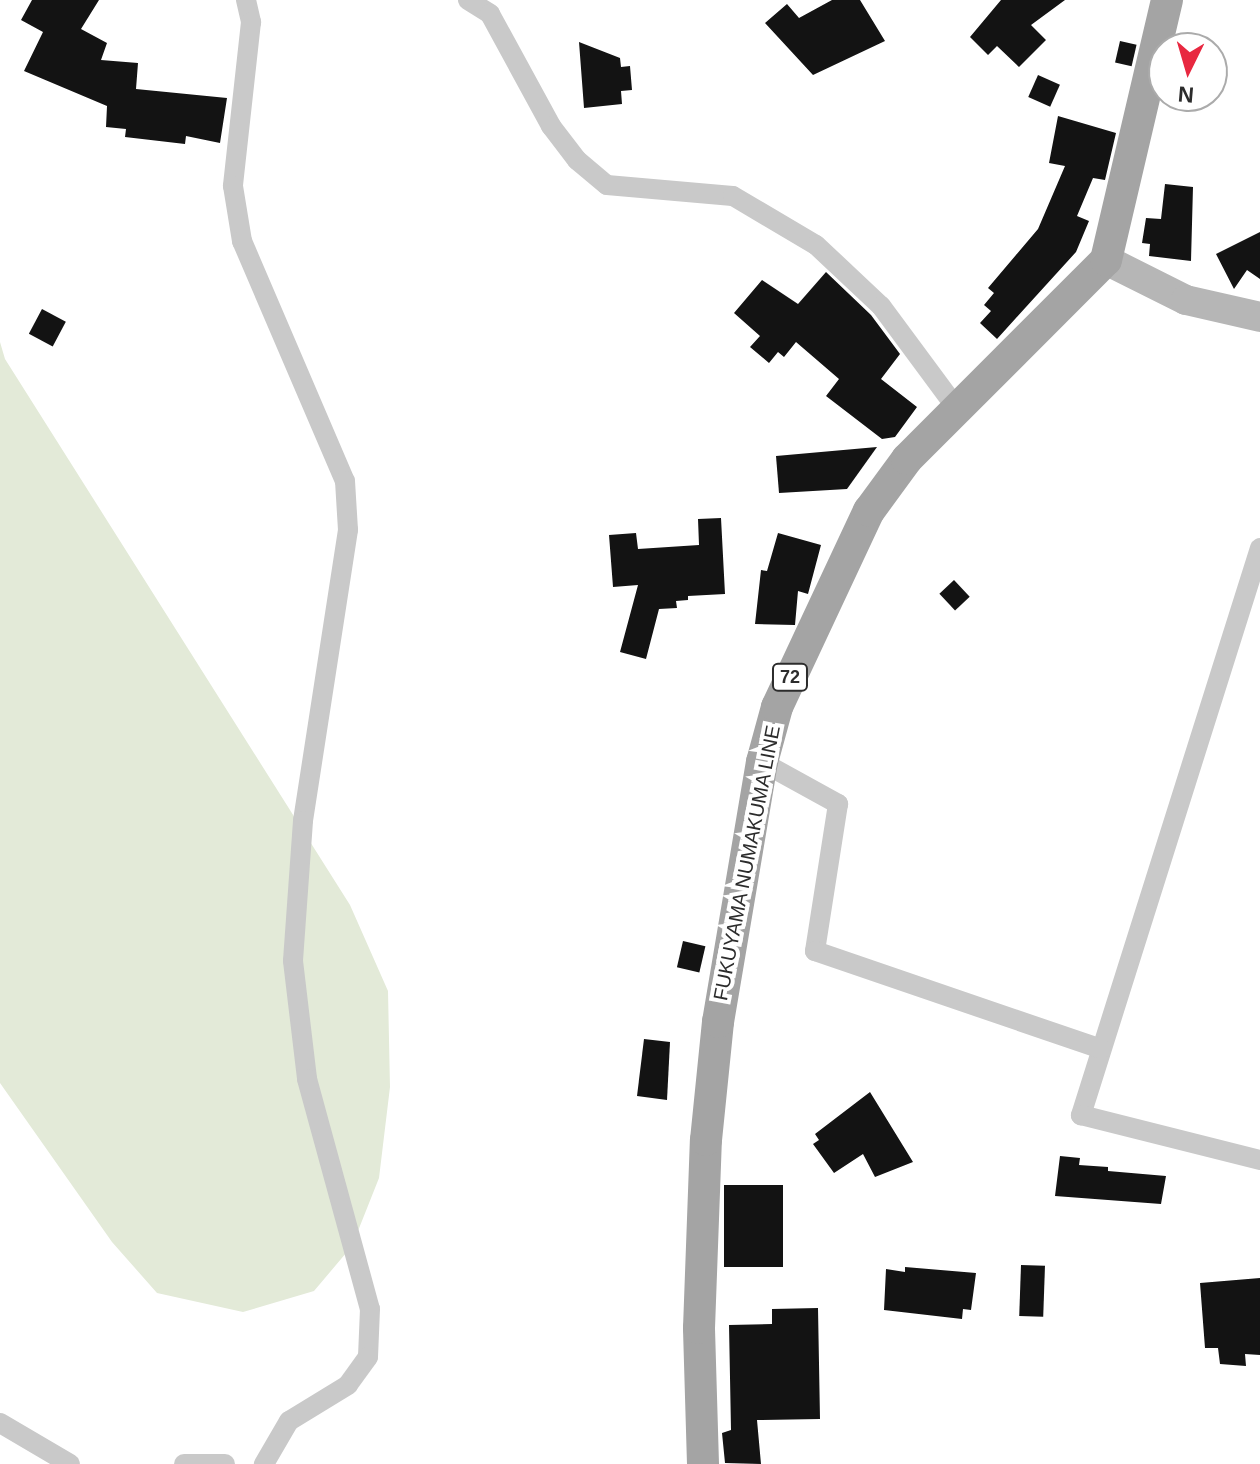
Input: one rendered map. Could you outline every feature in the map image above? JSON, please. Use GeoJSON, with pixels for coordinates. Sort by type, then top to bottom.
{"type":"FeatureCollection","features":[{"type":"Feature","properties":{"kind":"main road"},"geometry":{"type":"LineString","coordinates":[[1167,0],[1106,260],[1186,300],[1260,317]]}},
{"type":"Feature","properties":{"kind":"main road","name":"FUKUYAMA NUMAKUMA LINE"},"geometry":{"type":"LineString","coordinates":[[703,1464],[699,1328],[706,1140],[718,1022],[762,762],[777,707],[815,618],[869,511],[907,459],[1106,260]]}},
{"type":"Feature","properties":{"kind":"street"},"geometry":{"type":"LineString","coordinates":[[246,0],[251,22],[233,186],[242,241],[345,481],[348,530],[305,806],[293,961],[307,1079],[370,1309],[368,1357],[348,1385],[289,1421],[264,1464]]}},
{"type":"Feature","properties":{"kind":"street"},"geometry":{"type":"LineString","coordinates":[[468,0],[490,14],[551,126],[577,160],[607,185],[733,196],[816,245],[881,306],[958,410]]}},
{"type":"Feature","properties":{"kind":"street"},"geometry":{"type":"LineString","coordinates":[[1260,548],[1081,1115],[1260,1160]]}},
{"type":"Feature","properties":{"kind":"street"},"geometry":{"type":"LineString","coordinates":[[762,762],[838,804],[815,951],[1101,1049]]}},
{"type":"Feature","properties":{"kind":"street"},"geometry":{"type":"LineString","coordinates":[[0,1423],[70,1464]]}},
{"type":"Feature","properties":{"kind":"street"},"geometry":{"type":"LineString","coordinates":[[184,1464],[225,1464]]}},
{"type":"Feature","properties":{"kind":"green space"},"geometry":{"type":"Polygon","coordinates":[[[0,342],[5,359],[350,905],[388,991],[390,1087],[379,1178],[352,1246],[314,1291],[243,1312],[157,1293],[112,1242],[0,1083],[0,342]]]}},
{"type":"Feature","properties":{"kind":"building"},"geometry":{"type":"Polygon","coordinates":[[[32,0],[99,0],[81,29],[107,43],[101,60],[138,63],[136,89],[227,98],[220,143],[186,136],[185,144],[125,137],[126,129],[106,127],[107,106],[24,71],[43,32],[21,20],[32,0]]]}},
{"type":"Feature","properties":{"kind":"building"},"geometry":{"type":"Polygon","coordinates":[[[832,0],[860,0],[885,41],[813,75],[765,23],[787,4],[799,18],[832,0]]]}},
{"type":"Feature","properties":{"kind":"building"},"geometry":{"type":"Polygon","coordinates":[[[1001,0],[1065,0],[1031,25],[1046,40],[1019,67],[997,46],[988,55],[970,37],[1001,0]]]}},
{"type":"Feature","properties":{"kind":"building"},"geometry":{"type":"Polygon","coordinates":[[[1120,41],[1137,45],[1132,66],[1115,62],[1120,41]]]}},
{"type":"Feature","properties":{"kind":"building"},"geometry":{"type":"Polygon","coordinates":[[[579,42],[620,58],[621,67],[630,66],[632,90],[621,91],[622,104],[584,108],[579,42]]]}},
{"type":"Feature","properties":{"kind":"building"},"geometry":{"type":"Polygon","coordinates":[[[1038,75],[1060,85],[1050,107],[1028,97],[1038,75]]]}},
{"type":"Feature","properties":{"kind":"building"},"geometry":{"type":"Polygon","coordinates":[[[1058,116],[1116,133],[1105,180],[1093,178],[1077,216],[1089,221],[1076,252],[997,339],[980,323],[991,311],[984,305],[994,293],[988,288],[1038,229],[1065,166],[1049,163],[1058,116]]]}},
{"type":"Feature","properties":{"kind":"building"},"geometry":{"type":"Polygon","coordinates":[[[1165,184],[1193,187],[1191,261],[1149,256],[1150,244],[1142,243],[1146,218],[1161,219],[1165,184]]]}},
{"type":"Feature","properties":{"kind":"building"},"geometry":{"type":"Polygon","coordinates":[[[1260,232],[1260,279],[1247,270],[1234,289],[1216,254],[1260,232]]]}},
{"type":"Feature","properties":{"kind":"building"},"geometry":{"type":"Polygon","coordinates":[[[826,272],[871,315],[900,354],[881,379],[917,407],[895,437],[882,439],[826,396],[839,379],[796,342],[784,357],[778,352],[769,363],[750,347],[760,336],[734,313],[762,280],[798,304],[826,272]]]}},
{"type":"Feature","properties":{"kind":"building"},"geometry":{"type":"Polygon","coordinates":[[[42,309],[66,322],[53,346],[29,334],[42,309]]]}},
{"type":"Feature","properties":{"kind":"building"},"geometry":{"type":"Polygon","coordinates":[[[877,447],[847,489],[779,493],[776,456],[877,447]]]}},
{"type":"Feature","properties":{"kind":"building"},"geometry":{"type":"Polygon","coordinates":[[[721,518],[725,594],[688,596],[688,600],[676,601],[677,608],[659,609],[646,659],[620,652],[638,585],[613,587],[609,535],[636,533],[638,549],[699,545],[698,519],[721,518]]]}},
{"type":"Feature","properties":{"kind":"building"},"geometry":{"type":"Polygon","coordinates":[[[778,533],[821,545],[808,594],[798,591],[795,625],[755,624],[761,570],[767,571],[778,533]]]}},
{"type":"Feature","properties":{"kind":"building"},"geometry":{"type":"Polygon","coordinates":[[[954,580],[970,597],[955,610],[939,594],[954,580]]]}},
{"type":"Feature","properties":{"kind":"building"},"geometry":{"type":"Polygon","coordinates":[[[683,941],[705,946],[699,972],[677,967],[683,941]]]}},
{"type":"Feature","properties":{"kind":"building"},"geometry":{"type":"Polygon","coordinates":[[[644,1039],[670,1042],[667,1100],[637,1096],[644,1039]]]}},
{"type":"Feature","properties":{"kind":"building"},"geometry":{"type":"Polygon","coordinates":[[[870,1092],[913,1162],[875,1177],[863,1154],[834,1173],[813,1144],[819,1140],[815,1134],[870,1092]]]}},
{"type":"Feature","properties":{"kind":"building"},"geometry":{"type":"Polygon","coordinates":[[[1060,1156],[1080,1158],[1079,1165],[1108,1167],[1108,1171],[1166,1176],[1161,1204],[1055,1196],[1060,1156]]]}},
{"type":"Feature","properties":{"kind":"building"},"geometry":{"type":"Polygon","coordinates":[[[724,1185],[783,1185],[783,1267],[724,1267],[724,1185]]]}},
{"type":"Feature","properties":{"kind":"building"},"geometry":{"type":"Polygon","coordinates":[[[1021,1265],[1045,1266],[1043,1317],[1019,1316],[1021,1265]]]}},
{"type":"Feature","properties":{"kind":"building"},"geometry":{"type":"Polygon","coordinates":[[[905,1267],[976,1273],[971,1310],[963,1309],[962,1319],[884,1310],[886,1269],[905,1272],[905,1267]]]}},
{"type":"Feature","properties":{"kind":"building"},"geometry":{"type":"Polygon","coordinates":[[[1260,1278],[1260,1355],[1245,1354],[1246,1366],[1220,1364],[1218,1348],[1205,1348],[1200,1283],[1260,1278]]]}},
{"type":"Feature","properties":{"kind":"building"},"geometry":{"type":"Polygon","coordinates":[[[818,1308],[820,1419],[757,1420],[761,1464],[725,1463],[722,1433],[731,1430],[729,1325],[772,1324],[772,1309],[818,1308]]]}}]}
